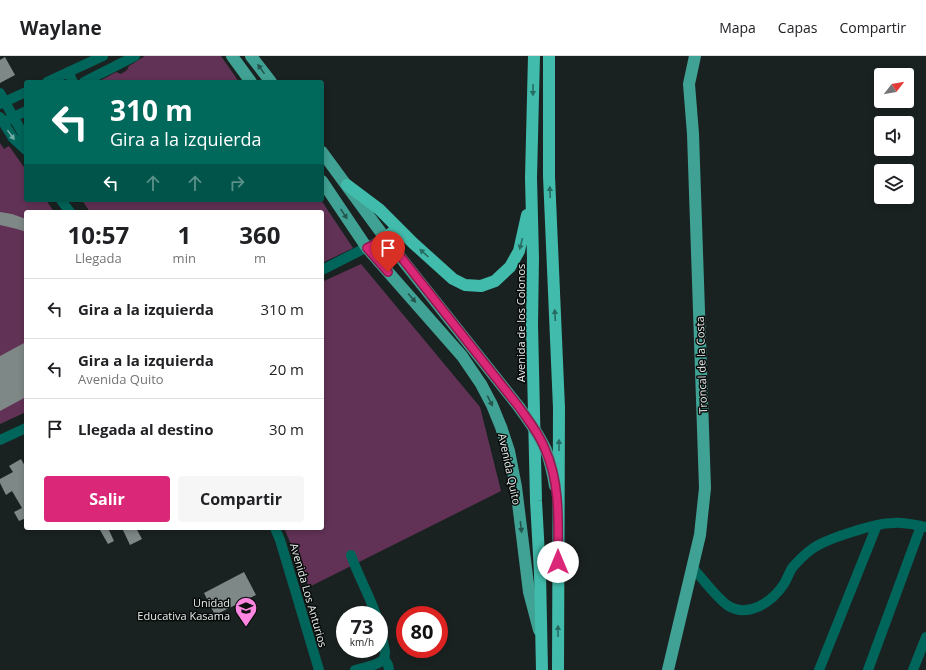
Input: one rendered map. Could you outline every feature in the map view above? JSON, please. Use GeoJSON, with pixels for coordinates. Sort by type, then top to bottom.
{"type":"FeatureCollection","features":[{"type":"Feature","properties":{"kind":"highway","name":"Avenida de los Colonos"},"geometry":{"type":"LineString","coordinates":[[534,56],[531,178],[533,258],[532,325],[541,638]]}},
{"type":"Feature","properties":{"kind":"highway"},"geometry":{"type":"LineString","coordinates":[[549,56],[550,191],[559,408],[558,670]]}},
{"type":"Feature","properties":{"kind":"highway"},"geometry":{"type":"LineString","coordinates":[[347,185],[379,209],[453,279],[465,286],[482,286],[495,281],[510,267],[519,251],[526,222],[531,178]]}},
{"type":"Feature","properties":{"kind":"highway"},"geometry":{"type":"LineString","coordinates":[[386,238],[398,228]]}},
{"type":"Feature","properties":{"kind":"highway","name":"Avenida Quito"},"geometry":{"type":"LineString","coordinates":[[541,638],[542,670]]}},
{"type":"Feature","properties":{"kind":"main road"},"geometry":{"type":"LineString","coordinates":[[232,56],[250,80]]}},
{"type":"Feature","properties":{"kind":"main road"},"geometry":{"type":"LineString","coordinates":[[251,56],[269,80]]}},
{"type":"Feature","properties":{"kind":"main road","name":"Troncal de la Costa"},"geometry":{"type":"LineString","coordinates":[[668,670],[700,535],[705,488],[693,134],[689,84],[695,56]]}},
{"type":"Feature","properties":{"kind":"main road"},"geometry":{"type":"LineString","coordinates":[[324,155],[386,238],[519,407],[539,436],[546,449],[552,468],[558,526]]}},
{"type":"Feature","properties":{"kind":"main road","name":"Avenida Quito"},"geometry":{"type":"LineString","coordinates":[[324,184],[367,248],[462,356],[482,384],[501,427],[508,452],[516,487],[529,592],[541,638]]}},
{"type":"Feature","properties":{"kind":"street"},"geometry":{"type":"LineString","coordinates":[[51,80],[103,56]]}},
{"type":"Feature","properties":{"kind":"street"},"geometry":{"type":"LineString","coordinates":[[87,80],[122,59],[135,56]]}},
{"type":"Feature","properties":{"kind":"street"},"geometry":{"type":"LineString","coordinates":[[68,72],[72,80]]}},
{"type":"Feature","properties":{"kind":"street"},"geometry":{"type":"LineString","coordinates":[[24,93],[2,100],[14,117],[24,137]]}},
{"type":"Feature","properties":{"kind":"street"},"geometry":{"type":"LineString","coordinates":[[24,112],[14,117],[1,120],[13,138],[24,148]]}},
{"type":"Feature","properties":{"kind":"street"},"geometry":{"type":"LineString","coordinates":[[324,269],[386,238]]}},
{"type":"Feature","properties":{"kind":"street"},"geometry":{"type":"LineString","coordinates":[[0,440],[24,429]]}},
{"type":"Feature","properties":{"kind":"street"},"geometry":{"type":"LineString","coordinates":[[692,567],[727,605],[740,610],[750,610],[760,607],[773,596],[784,585],[792,568],[802,557],[824,541],[877,525],[893,522],[908,523],[924,527],[868,670]]}},
{"type":"Feature","properties":{"kind":"street"},"geometry":{"type":"LineString","coordinates":[[819,670],[877,525]]}},
{"type":"Feature","properties":{"kind":"street","name":"Avenida Los Anturios"},"geometry":{"type":"LineString","coordinates":[[276,530],[318,670]]}},
{"type":"Feature","properties":{"kind":"street"},"geometry":{"type":"LineString","coordinates":[[352,555],[356,569],[373,606]]}},
{"type":"Feature","properties":{"kind":"street"},"geometry":{"type":"LineString","coordinates":[[913,670],[926,637]]}},
{"type":"Feature","properties":{"kind":"street"},"geometry":{"type":"LineString","coordinates":[[355,670],[377,664],[384,658],[389,670]]}},
{"type":"Feature","properties":{"kind":"shaded area"},"geometry":{"type":"Polygon","coordinates":[[[145,56],[221,56],[238,80],[102,80],[116,72],[121,74],[127,70],[129,66],[145,56]]]}},
{"type":"Feature","properties":{"kind":"shaded area"},"geometry":{"type":"Polygon","coordinates":[[[0,143],[4,149],[9,146],[24,167],[24,202],[47,202],[53,210],[24,210],[24,413],[0,424],[0,143]]]}},
{"type":"Feature","properties":{"kind":"shaded area"},"geometry":{"type":"Polygon","coordinates":[[[83,202],[322,202],[353,248],[324,262],[324,210],[89,210],[83,202]]]}},
{"type":"Feature","properties":{"kind":"shaded area"},"geometry":{"type":"Polygon","coordinates":[[[361,264],[480,407],[501,491],[309,587],[285,530],[324,530],[324,281],[361,264]]]}},
{"type":"Feature","properties":{"kind":"building"},"geometry":{"type":"Polygon","coordinates":[[[5,57],[15,75],[0,83],[0,60],[5,57]]]}},
{"type":"Feature","properties":{"kind":"building"},"geometry":{"type":"Polygon","coordinates":[[[0,212],[24,218],[24,231],[0,225],[0,212]]]}},
{"type":"Feature","properties":{"kind":"building"},"geometry":{"type":"Polygon","coordinates":[[[24,343],[24,398],[0,411],[0,356],[24,343]]]}},
{"type":"Feature","properties":{"kind":"building"},"geometry":{"type":"Polygon","coordinates":[[[21,459],[24,464],[24,519],[19,521],[14,512],[22,508],[12,491],[6,495],[0,483],[0,479],[13,472],[9,466],[21,459]]]}},
{"type":"Feature","properties":{"kind":"building"},"geometry":{"type":"Polygon","coordinates":[[[100,530],[109,530],[114,541],[108,544],[100,530]]]}},
{"type":"Feature","properties":{"kind":"building"},"geometry":{"type":"Polygon","coordinates":[[[123,530],[137,530],[142,539],[130,545],[123,530]]]}},
{"type":"Feature","properties":{"kind":"building"},"geometry":{"type":"Polygon","coordinates":[[[244,572],[256,595],[215,615],[204,593],[244,572]]]}},
{"type":"Feature","properties":{"kind":"place","name":"Unidad Educativa Kasama"},"geometry":{"type":"Point","coordinates":[246,628]}},
{"type":"Feature","properties":{"kind":"route"},"geometry":{"type":"LineString","coordinates":[[388,272],[367,248],[386,238],[519,407],[539,436],[546,449],[552,468],[555,486],[558,526],[558,562]]}}]}
